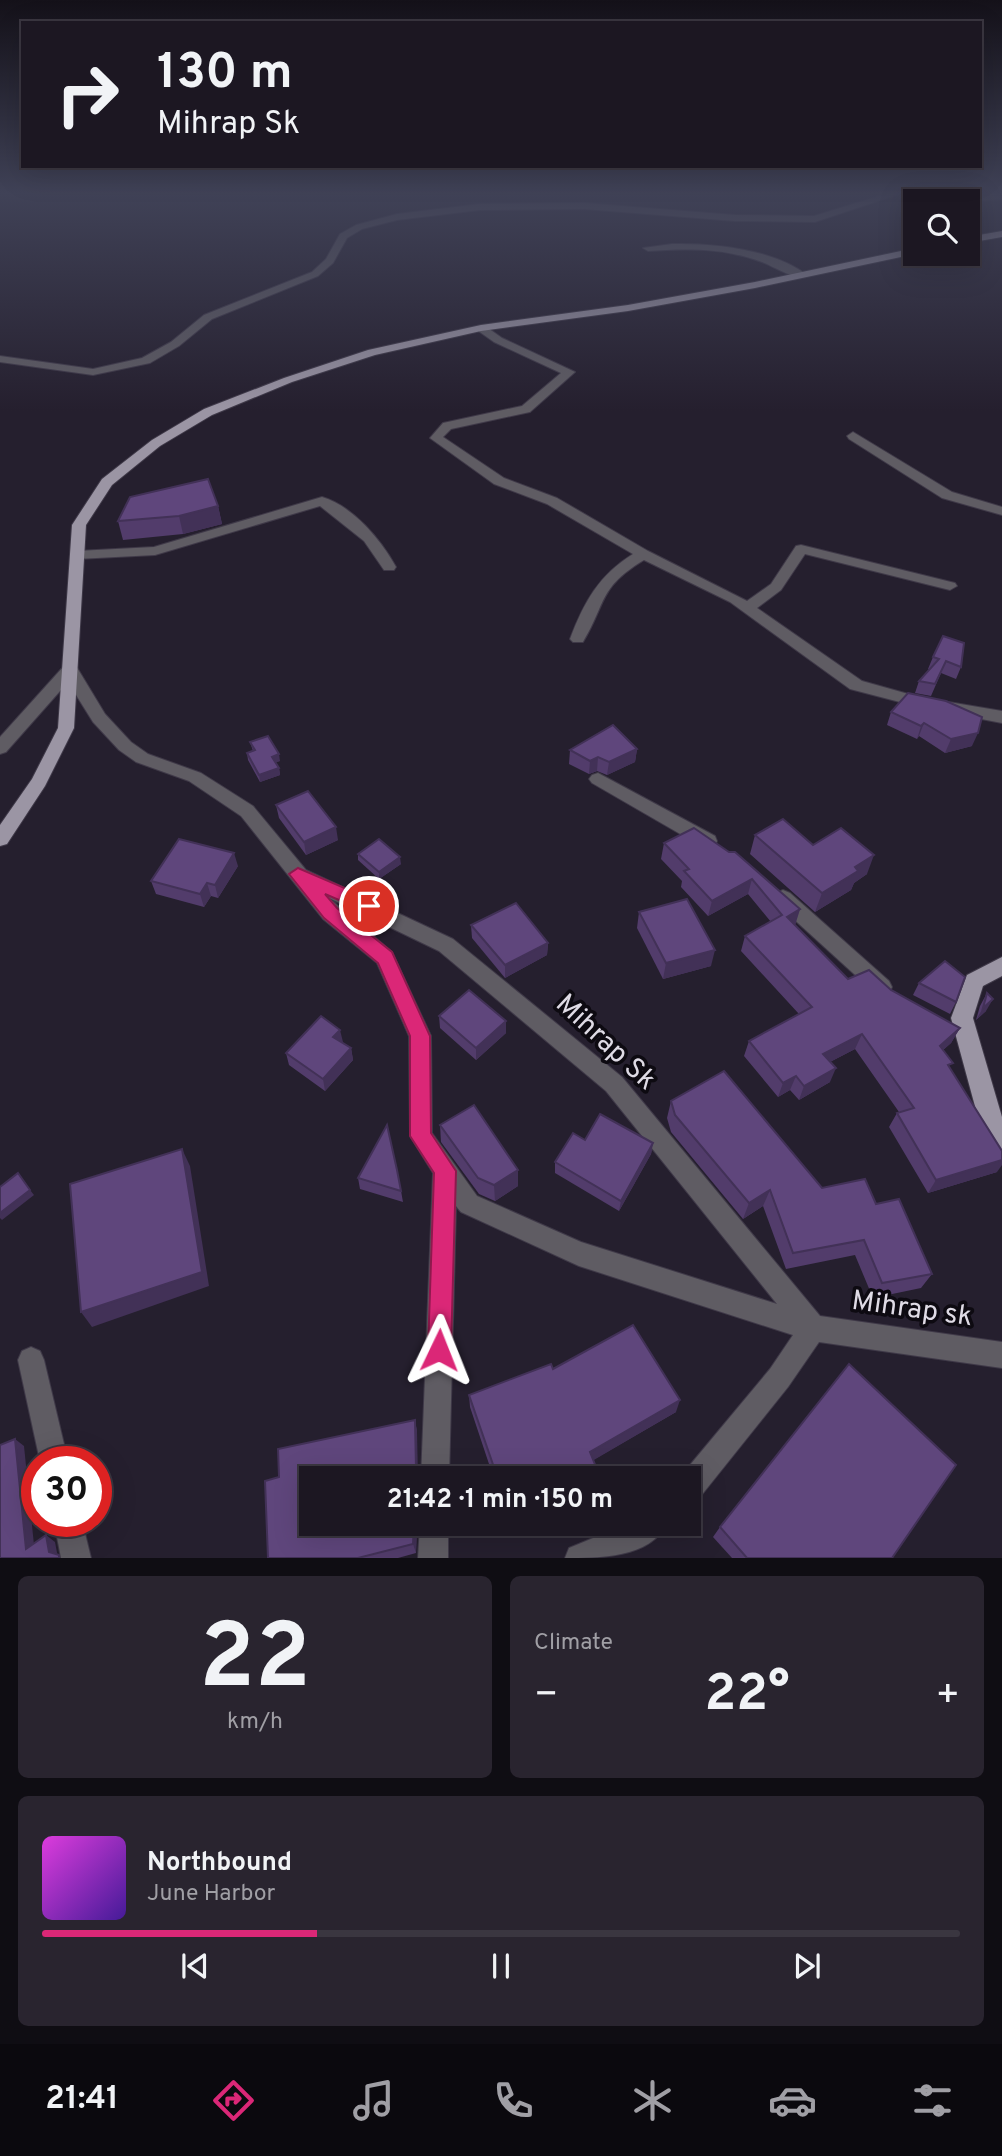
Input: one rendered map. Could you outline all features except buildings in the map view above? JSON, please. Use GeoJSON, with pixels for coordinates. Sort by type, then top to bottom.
{"type":"FeatureCollection","features":[{"type":"Feature","properties":{"kind":"main road"},"geometry":{"type":"LineString","coordinates":[[0,839],[38,782],[66,728],[79,525],[107,482],[156,443],[208,411],[372,352],[481,328],[628,308],[846,266]]}},
{"type":"Feature","properties":{"kind":"main road"},"geometry":{"type":"LineString","coordinates":[[1002,966],[974,981],[962,1018],[987,1110],[1002,1142]]}},
{"type":"Feature","properties":{"kind":"street"},"geometry":{"type":"LineString","coordinates":[[0,359],[93,372],[146,361],[175,344],[208,317],[315,274],[325,266]]}},
{"type":"Feature","properties":{"kind":"street"},"geometry":{"type":"LineString","coordinates":[[780,266],[802,275]]}},
{"type":"Feature","properties":{"kind":"street"},"geometry":{"type":"LineString","coordinates":[[481,328],[498,340],[569,372],[526,409],[447,426],[436,438],[499,481],[552,501],[643,554],[747,608],[856,685],[919,702],[1002,717]]}},
{"type":"Feature","properties":{"kind":"street"},"geometry":{"type":"LineString","coordinates":[[853,436],[947,495],[1002,511]]}},
{"type":"Feature","properties":{"kind":"street"},"geometry":{"type":"LineString","coordinates":[[77,555],[155,551],[322,501],[347,517],[378,546],[390,567]]}},
{"type":"Feature","properties":{"kind":"street"},"geometry":{"type":"LineString","coordinates":[[747,608],[776,587],[801,549],[950,586]]}},
{"type":"Feature","properties":{"kind":"street"},"geometry":{"type":"LineString","coordinates":[[578,639],[590,605],[612,572],[643,554]]}},
{"type":"Feature","properties":{"kind":"street"},"geometry":{"type":"LineString","coordinates":[[0,748],[70,671]]}},
{"type":"Feature","properties":{"kind":"street","name":"Mihrap sk"},"geometry":{"type":"LineString","coordinates":[[70,671],[99,718],[125,746],[142,758],[195,777],[247,811],[330,913],[385,958],[420,1036],[421,1136],[469,1204],[579,1254],[813,1328],[1002,1355]]}},
{"type":"Feature","properties":{"kind":"street"},"geometry":{"type":"LineString","coordinates":[[598,779],[728,853]]}},
{"type":"Feature","properties":{"kind":"street","name":"Mihrap Sk"},"geometry":{"type":"LineString","coordinates":[[298,874],[446,945],[614,1084],[813,1328]]}},
{"type":"Feature","properties":{"kind":"street"},"geometry":{"type":"LineString","coordinates":[[771,887],[893,997]]}},
{"type":"Feature","properties":{"kind":"street"},"geometry":{"type":"LineString","coordinates":[[946,1025],[967,1037]]}},
{"type":"Feature","properties":{"kind":"street"},"geometry":{"type":"LineString","coordinates":[[435,1466],[445,1171]]}},
{"type":"Feature","properties":{"kind":"street"},"geometry":{"type":"LineString","coordinates":[[701,1474],[779,1378],[813,1328]]}},
{"type":"Feature","properties":{"kind":"street"},"geometry":{"type":"LineString","coordinates":[[31,1360],[51,1446]]}},
{"type":"Feature","properties":{"kind":"street"},"geometry":{"type":"LineString","coordinates":[[433,1558],[434,1536]]}},
{"type":"Feature","properties":{"kind":"street"},"geometry":{"type":"LineString","coordinates":[[579,1558],[634,1536]]}},
{"type":"Feature","properties":{"kind":"street"},"geometry":{"type":"LineString","coordinates":[[71,1537],[76,1558]]}},
{"type":"Feature","properties":{"kind":"route"},"geometry":{"type":"LineString","coordinates":[[369,906],[298,874],[330,913],[385,958],[420,1036],[421,1136],[445,1171],[439,1350]]}}]}
